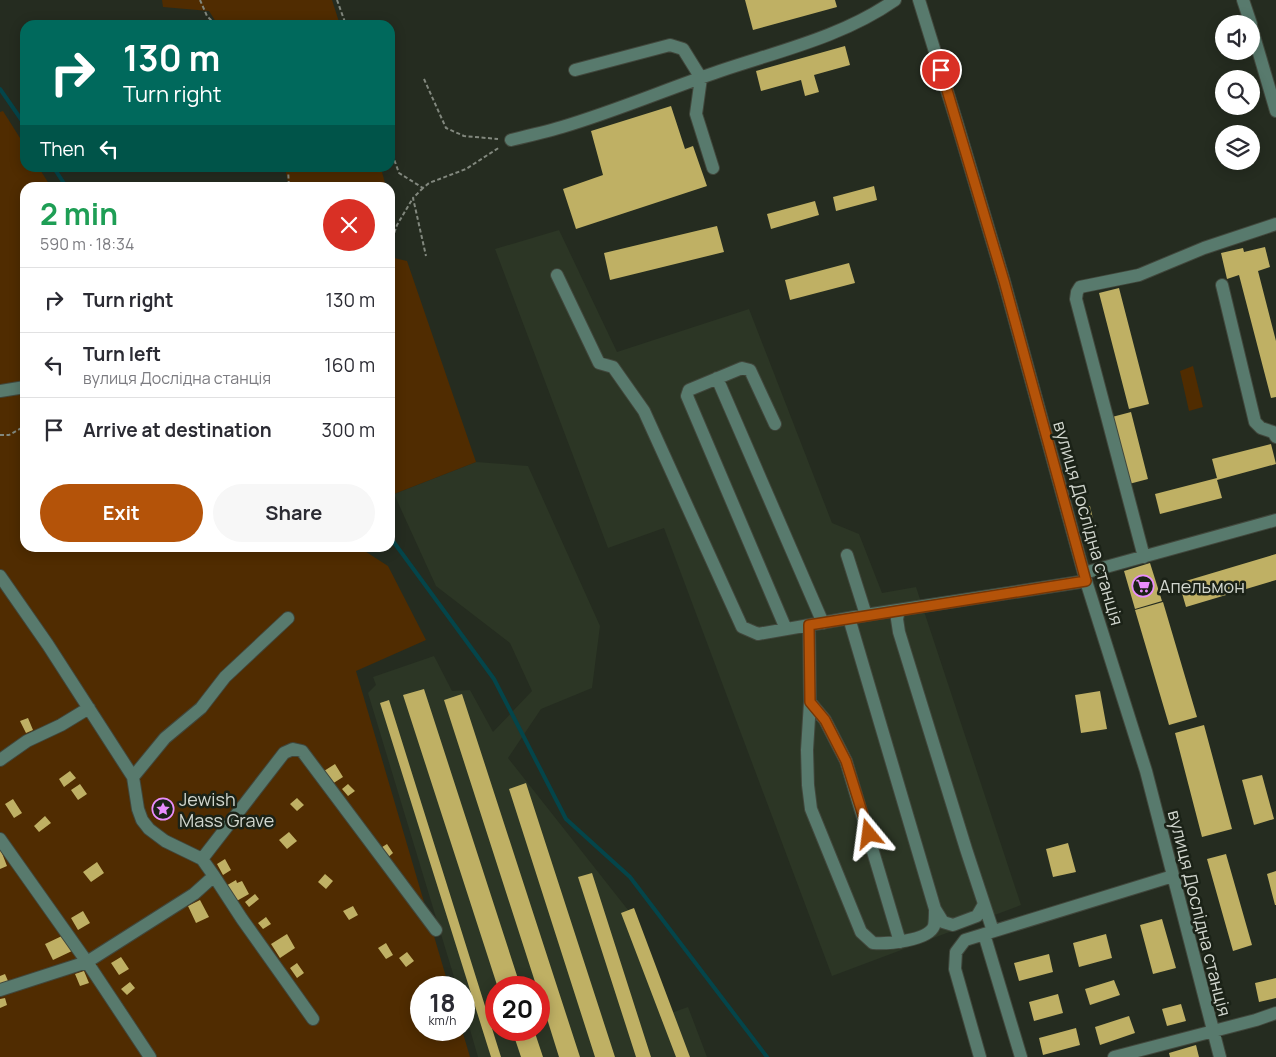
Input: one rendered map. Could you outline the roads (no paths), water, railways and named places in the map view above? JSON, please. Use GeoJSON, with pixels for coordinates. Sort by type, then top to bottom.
{"type":"FeatureCollection","features":[{"type":"Feature","properties":{"kind":"street"},"geometry":{"type":"LineString","coordinates":[[511,140],[598,116],[701,78],[832,34],[876,13],[894,0]]}},
{"type":"Feature","properties":{"kind":"street","name":"вулиця Дослідна станція"},"geometry":{"type":"LineString","coordinates":[[919,0],[998,262],[1085,577],[1146,772],[1220,1057]]}},
{"type":"Feature","properties":{"kind":"street"},"geometry":{"type":"LineString","coordinates":[[1243,0],[1248,15]]}},
{"type":"Feature","properties":{"kind":"street"},"geometry":{"type":"LineString","coordinates":[[575,70],[670,45],[683,49],[701,78],[696,114],[713,168]]}},
{"type":"Feature","properties":{"kind":"street"},"geometry":{"type":"LineString","coordinates":[[1260,56],[1276,112]]}},
{"type":"Feature","properties":{"kind":"street"},"geometry":{"type":"LineString","coordinates":[[1144,557],[1076,299],[1077,292],[1080,288],[1138,275],[1204,248],[1276,224]]}},
{"type":"Feature","properties":{"kind":"street"},"geometry":{"type":"LineString","coordinates":[[556,275],[599,363],[613,367],[644,411],[742,628],[758,634],[1085,577],[1144,557],[1276,520]]}},
{"type":"Feature","properties":{"kind":"street"},"geometry":{"type":"LineString","coordinates":[[1222,285],[1255,422],[1261,428],[1273,432],[1276,438]]}},
{"type":"Feature","properties":{"kind":"street"},"geometry":{"type":"LineString","coordinates":[[775,424],[750,370],[742,368],[689,390],[687,396],[786,629]]}},
{"type":"Feature","properties":{"kind":"street"},"geometry":{"type":"LineString","coordinates":[[717,378],[823,623]]}},
{"type":"Feature","properties":{"kind":"street"},"geometry":{"type":"LineString","coordinates":[[0,391],[20,388]]}},
{"type":"Feature","properties":{"kind":"street"},"geometry":{"type":"LineString","coordinates":[[847,555],[866,615]]}},
{"type":"Feature","properties":{"kind":"street"},"geometry":{"type":"LineString","coordinates":[[0,576],[133,777],[138,809],[142,820],[149,829],[165,841],[202,859],[313,1019]]}},
{"type":"Feature","properties":{"kind":"street"},"geometry":{"type":"LineString","coordinates":[[899,610],[897,619],[899,632],[984,904],[989,932],[1021,1057]]}},
{"type":"Feature","properties":{"kind":"street"},"geometry":{"type":"LineString","coordinates":[[133,777],[165,738],[201,708],[225,676],[288,618]]}},
{"type":"Feature","properties":{"kind":"street"},"geometry":{"type":"LineString","coordinates":[[849,618],[936,909],[943,922],[953,925],[977,916],[984,904]]}},
{"type":"Feature","properties":{"kind":"street"},"geometry":{"type":"LineString","coordinates":[[809,625],[810,702],[807,750],[808,785],[812,809],[861,932],[873,943],[888,944],[927,934],[934,927],[936,909]]}},
{"type":"Feature","properties":{"kind":"street"},"geometry":{"type":"LineString","coordinates":[[810,702],[825,720],[846,761],[900,942]]}},
{"type":"Feature","properties":{"kind":"street"},"geometry":{"type":"LineString","coordinates":[[0,760],[27,741],[89,708]]}},
{"type":"Feature","properties":{"kind":"street"},"geometry":{"type":"LineString","coordinates":[[202,859],[284,753],[293,749],[302,751],[436,930]]}},
{"type":"Feature","properties":{"kind":"street"},"geometry":{"type":"LineString","coordinates":[[0,839],[87,962],[150,1057]]}},
{"type":"Feature","properties":{"kind":"street"},"geometry":{"type":"LineString","coordinates":[[0,990],[87,962],[194,894],[214,876]]}},
{"type":"Feature","properties":{"kind":"street"},"geometry":{"type":"LineString","coordinates":[[980,1057],[954,969],[956,952],[965,940],[1173,876]]}},
{"type":"Feature","properties":{"kind":"street"},"geometry":{"type":"LineString","coordinates":[[1114,1057],[1276,1014]]}},
{"type":"Feature","properties":{"kind":"waterway"},"geometry":{"type":"LineString","coordinates":[[0,89],[20,118]]}},
{"type":"Feature","properties":{"kind":"waterway"},"geometry":{"type":"LineString","coordinates":[[57,172],[63,182]]}},
{"type":"Feature","properties":{"kind":"waterway"},"geometry":{"type":"LineString","coordinates":[[395,544],[494,679],[566,819],[630,877],[767,1057]]}},
{"type":"Feature","properties":{"kind":"place","name":"Апельмон"},"geometry":{"type":"Point","coordinates":[1143,586]}},
{"type":"Feature","properties":{"kind":"place","name":"Jewish Mass Grave"},"geometry":{"type":"Point","coordinates":[163,809]}}]}
